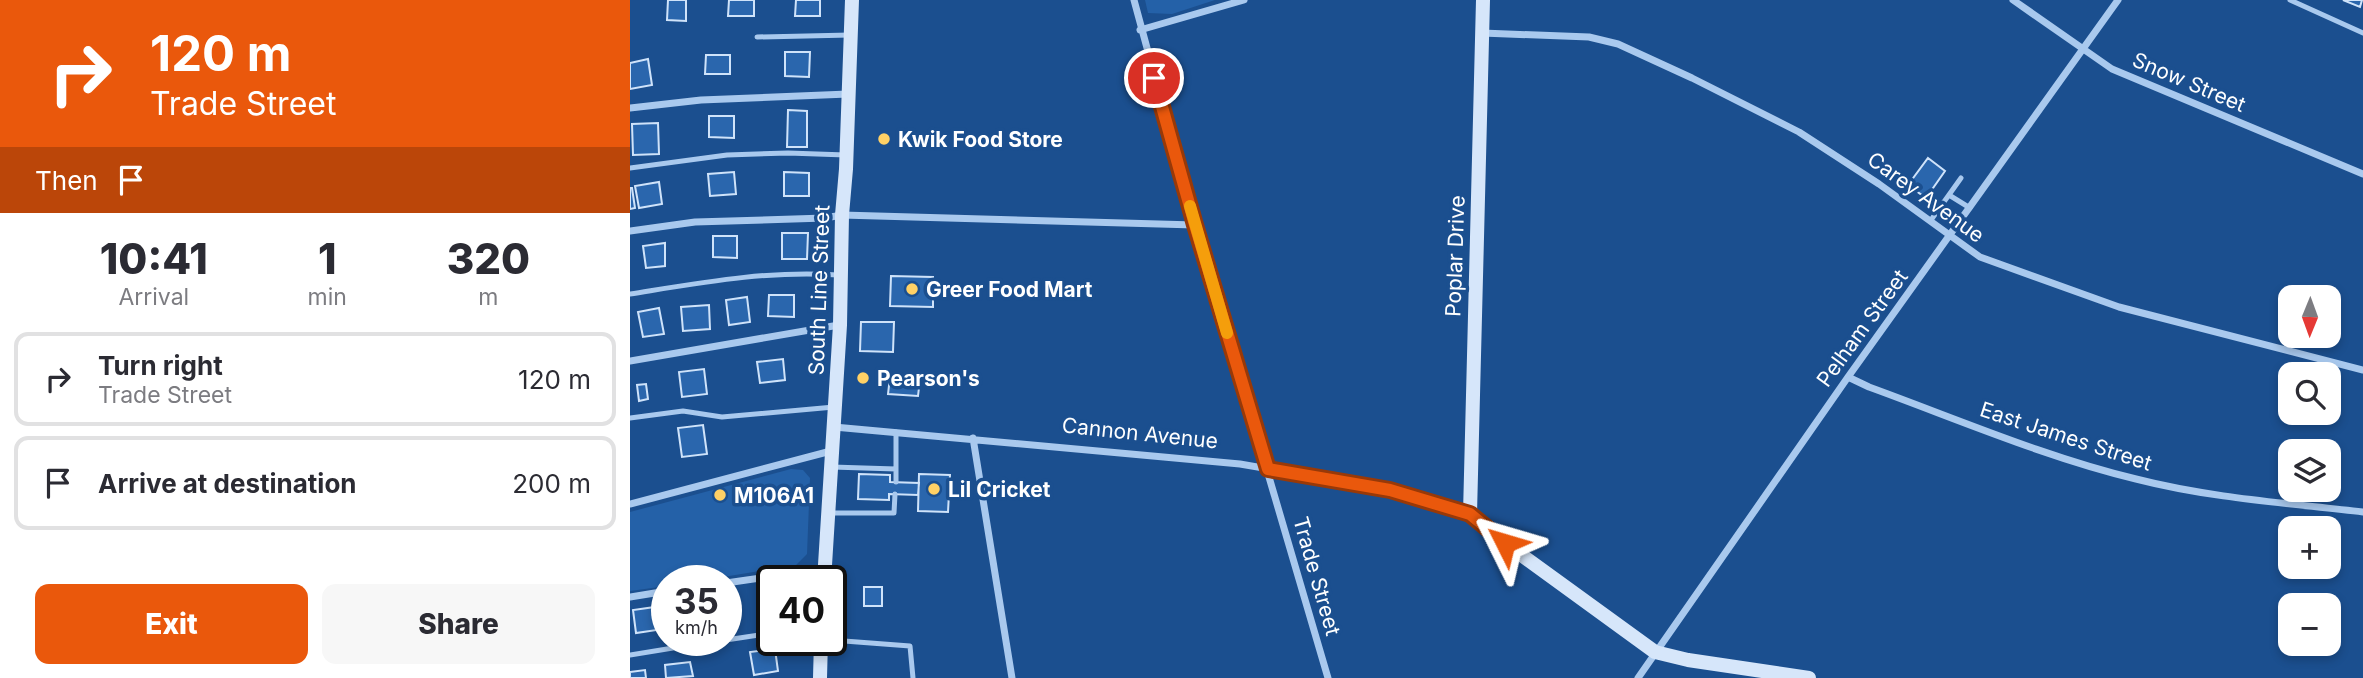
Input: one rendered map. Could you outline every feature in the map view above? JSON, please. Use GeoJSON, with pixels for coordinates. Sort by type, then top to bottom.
{"type":"FeatureCollection","features":[{"type":"Feature","properties":{"kind":"street","name":"South Line Street"},"geometry":{"type":"LineString","coordinates":[[824,565],[840,325],[852,0]]}},
{"type":"Feature","properties":{"kind":"street","name":"Trade Street"},"geometry":{"type":"LineString","coordinates":[[1134,0],[1195,225],[1328,678]]}},
{"type":"Feature","properties":{"kind":"street"},"geometry":{"type":"LineString","coordinates":[[1140,30],[1244,0]]}},
{"type":"Feature","properties":{"kind":"street","name":"Poplar Drive"},"geometry":{"type":"LineString","coordinates":[[1470,514],[1483,0]]}},
{"type":"Feature","properties":{"kind":"street","name":"Snow Street"},"geometry":{"type":"LineString","coordinates":[[2013,0],[2112,69],[2363,174]]}},
{"type":"Feature","properties":{"kind":"street","name":"Pelham Street"},"geometry":{"type":"LineString","coordinates":[[1637,678],[2118,0]]}},
{"type":"Feature","properties":{"kind":"street","name":"Carey Avenue"},"geometry":{"type":"LineString","coordinates":[[1482,33],[1589,37],[1618,44],[1799,132],[1879,184],[1931,220],[1962,247],[1980,257],[2119,307],[2363,370]]}},
{"type":"Feature","properties":{"kind":"street"},"geometry":{"type":"LineString","coordinates":[[630,108],[701,100],[848,94]]}},
{"type":"Feature","properties":{"kind":"street"},"geometry":{"type":"LineString","coordinates":[[630,231],[695,222],[825,218],[842,215],[1195,225]]}},
{"type":"Feature","properties":{"kind":"street"},"geometry":{"type":"LineString","coordinates":[[630,360],[840,325]]}},
{"type":"Feature","properties":{"kind":"street","name":"East James Street"},"geometry":{"type":"LineString","coordinates":[[1848,377],[2042,450],[2137,480],[2220,495],[2363,512]]}},
{"type":"Feature","properties":{"kind":"street","name":"Cannon Avenue"},"geometry":{"type":"LineString","coordinates":[[833,426],[1227,463],[1390,490],[1470,514],[1505,543],[1655,652],[1688,660],[1809,678]]}},
{"type":"Feature","properties":{"kind":"street"},"geometry":{"type":"LineString","coordinates":[[973,438],[1013,678]]}},
{"type":"Feature","properties":{"kind":"street"},"geometry":{"type":"LineString","coordinates":[[630,504],[831,451]]}},
{"type":"Feature","properties":{"kind":"street"},"geometry":{"type":"LineString","coordinates":[[630,597],[651,594]]}},
{"type":"Feature","properties":{"kind":"street"},"geometry":{"type":"LineString","coordinates":[[820,678],[821,656]]}},
{"type":"Feature","properties":{"kind":"lane"},"geometry":{"type":"LineString","coordinates":[[2290,0],[2363,33]]}},
{"type":"Feature","properties":{"kind":"lane"},"geometry":{"type":"LineString","coordinates":[[757,37],[850,35]]}},
{"type":"Feature","properties":{"kind":"lane"},"geometry":{"type":"LineString","coordinates":[[630,168],[727,155],[846,155]]}},
{"type":"Feature","properties":{"kind":"lane"},"geometry":{"type":"LineString","coordinates":[[1931,220],[1961,178]]}},
{"type":"Feature","properties":{"kind":"lane"},"geometry":{"type":"LineString","coordinates":[[1949,195],[1970,208]]}},
{"type":"Feature","properties":{"kind":"lane"},"geometry":{"type":"LineString","coordinates":[[630,294],[781,274],[841,275]]}},
{"type":"Feature","properties":{"kind":"lane"},"geometry":{"type":"LineString","coordinates":[[630,418],[683,411],[722,417],[834,407]]}},
{"type":"Feature","properties":{"kind":"lane"},"geometry":{"type":"LineString","coordinates":[[896,432],[896,482]]}},
{"type":"Feature","properties":{"kind":"lane"},"geometry":{"type":"LineString","coordinates":[[830,467],[896,469]]}},
{"type":"Feature","properties":{"kind":"lane"},"geometry":{"type":"LineString","coordinates":[[827,513],[894,513],[895,494]]}},
{"type":"Feature","properties":{"kind":"lane"},"geometry":{"type":"LineString","coordinates":[[847,641],[911,646],[914,678]]}},
{"type":"Feature","properties":{"kind":"lane"},"geometry":{"type":"LineString","coordinates":[[630,655],[651,652]]}},
{"type":"Feature","properties":{"kind":"shaded area"},"geometry":{"type":"Polygon","coordinates":[[[1145,0],[1215,0],[1172,14],[1148,13],[1145,0]]]}},
{"type":"Feature","properties":{"kind":"shaded area"},"geometry":{"type":"Polygon","coordinates":[[[791,469],[803,470],[810,478],[807,554],[796,565],[756,565],[756,572],[742,574],[742,565],[651,565],[651,588],[630,591],[630,512],[791,469]]]}},
{"type":"Feature","properties":{"kind":"building"},"geometry":{"type":"Polygon","coordinates":[[[668,0],[686,0],[686,21],[667,20],[668,0]]]}},
{"type":"Feature","properties":{"kind":"building"},"geometry":{"type":"Polygon","coordinates":[[[729,0],[754,0],[754,16],[728,16],[729,0]]]}},
{"type":"Feature","properties":{"kind":"building"},"geometry":{"type":"Polygon","coordinates":[[[796,0],[820,0],[820,16],[795,16],[796,0]]]}},
{"type":"Feature","properties":{"kind":"building"},"geometry":{"type":"Polygon","coordinates":[[[2343,0],[2362,0],[2360,7],[2343,0]]]}},
{"type":"Feature","properties":{"kind":"building"},"geometry":{"type":"Polygon","coordinates":[[[785,52],[810,52],[809,77],[785,76],[785,52]]]}},
{"type":"Feature","properties":{"kind":"building"},"geometry":{"type":"Polygon","coordinates":[[[706,55],[730,55],[730,74],[705,74],[706,55]]]}},
{"type":"Feature","properties":{"kind":"building"},"geometry":{"type":"Polygon","coordinates":[[[648,59],[652,85],[630,89],[630,63],[648,59]]]}},
{"type":"Feature","properties":{"kind":"building"},"geometry":{"type":"Polygon","coordinates":[[[788,110],[807,111],[807,147],[787,147],[788,110]]]}},
{"type":"Feature","properties":{"kind":"building"},"geometry":{"type":"Polygon","coordinates":[[[709,116],[734,116],[734,138],[709,137],[709,116]]]}},
{"type":"Feature","properties":{"kind":"building"},"geometry":{"type":"Polygon","coordinates":[[[658,123],[659,154],[633,155],[632,124],[658,123]]]}},
{"type":"Feature","properties":{"kind":"building"},"geometry":{"type":"Polygon","coordinates":[[[1928,158],[1945,171],[1926,198],[1908,185],[1928,158]]]}},
{"type":"Feature","properties":{"kind":"building"},"geometry":{"type":"Polygon","coordinates":[[[734,172],[736,194],[710,196],[708,174],[734,172]]]}},
{"type":"Feature","properties":{"kind":"building"},"geometry":{"type":"Polygon","coordinates":[[[784,172],[809,173],[809,196],[784,196],[784,172]]]}},
{"type":"Feature","properties":{"kind":"building"},"geometry":{"type":"Polygon","coordinates":[[[659,182],[662,204],[639,208],[635,186],[659,182]]]}},
{"type":"Feature","properties":{"kind":"building"},"geometry":{"type":"Polygon","coordinates":[[[630,188],[635,208],[630,209],[630,188]]]}},
{"type":"Feature","properties":{"kind":"building"},"geometry":{"type":"Polygon","coordinates":[[[782,233],[808,233],[807,259],[782,259],[782,233]]]}},
{"type":"Feature","properties":{"kind":"building"},"geometry":{"type":"Polygon","coordinates":[[[713,236],[737,236],[737,258],[713,257],[713,236]]]}},
{"type":"Feature","properties":{"kind":"building"},"geometry":{"type":"Polygon","coordinates":[[[665,243],[665,266],[646,268],[643,246],[665,243]]]}},
{"type":"Feature","properties":{"kind":"building"},"geometry":{"type":"Polygon","coordinates":[[[891,276],[933,277],[933,307],[890,306],[891,276]]]}},
{"type":"Feature","properties":{"kind":"building"},"geometry":{"type":"Polygon","coordinates":[[[769,295],[794,295],[794,317],[768,316],[769,295]]]}},
{"type":"Feature","properties":{"kind":"building"},"geometry":{"type":"Polygon","coordinates":[[[747,297],[750,322],[729,325],[726,300],[747,297]]]}},
{"type":"Feature","properties":{"kind":"building"},"geometry":{"type":"Polygon","coordinates":[[[709,305],[710,329],[683,331],[681,307],[709,305]]]}},
{"type":"Feature","properties":{"kind":"building"},"geometry":{"type":"Polygon","coordinates":[[[659,308],[664,334],[643,337],[638,312],[659,308]]]}},
{"type":"Feature","properties":{"kind":"building"},"geometry":{"type":"Polygon","coordinates":[[[861,322],[894,322],[893,352],[860,351],[861,322]]]}},
{"type":"Feature","properties":{"kind":"building"},"geometry":{"type":"Polygon","coordinates":[[[783,359],[785,380],[760,383],[757,362],[783,359]]]}},
{"type":"Feature","properties":{"kind":"building"},"geometry":{"type":"Polygon","coordinates":[[[704,369],[707,394],[682,397],[679,372],[704,369]]]}},
{"type":"Feature","properties":{"kind":"building"},"geometry":{"type":"Polygon","coordinates":[[[890,377],[920,379],[918,396],[888,394],[890,377]]]}},
{"type":"Feature","properties":{"kind":"building"},"geometry":{"type":"Polygon","coordinates":[[[646,384],[648,399],[639,401],[637,385],[646,384]]]}},
{"type":"Feature","properties":{"kind":"building"},"geometry":{"type":"Polygon","coordinates":[[[703,425],[707,454],[682,457],[678,428],[703,425]]]}},
{"type":"Feature","properties":{"kind":"building"},"geometry":{"type":"Polygon","coordinates":[[[859,474],[890,475],[890,482],[919,483],[918,495],[889,494],[889,500],[858,499],[859,474]]]}},
{"type":"Feature","properties":{"kind":"building","name":"Lil Cricket"},"geometry":{"type":"Polygon","coordinates":[[[919,474],[950,475],[948,512],[918,511],[919,474]]]}},
{"type":"Feature","properties":{"kind":"building"},"geometry":{"type":"Polygon","coordinates":[[[864,587],[882,587],[882,606],[864,606],[864,587]]]}},
{"type":"Feature","properties":{"kind":"building"},"geometry":{"type":"Polygon","coordinates":[[[651,608],[651,631],[636,633],[633,610],[651,608]]]}},
{"type":"Feature","properties":{"kind":"building"},"geometry":{"type":"Polygon","coordinates":[[[756,651],[756,656],[776,656],[778,671],[754,675],[750,652],[756,651]]]}},
{"type":"Feature","properties":{"kind":"building"},"geometry":{"type":"Polygon","coordinates":[[[690,662],[693,676],[666,678],[665,665],[690,662]]]}},
{"type":"Feature","properties":{"kind":"building"},"geometry":{"type":"Polygon","coordinates":[[[645,670],[646,678],[630,678],[630,672],[645,670]]]}},
{"type":"Feature","properties":{"kind":"slow traffic"},"geometry":{"type":"LineString","coordinates":[[1190,206],[1227,333]]}},
{"type":"Feature","properties":{"kind":"place","name":"Kwik Food Store"},"geometry":{"type":"Point","coordinates":[884,139]}},
{"type":"Feature","properties":{"kind":"place","name":"Greer Food Mart"},"geometry":{"type":"Point","coordinates":[912,289]}},
{"type":"Feature","properties":{"kind":"place","name":"Pearson's"},"geometry":{"type":"Point","coordinates":[863,378]}},
{"type":"Feature","properties":{"kind":"place","name":"Lil Cricket"},"geometry":{"type":"Point","coordinates":[934,489]}},
{"type":"Feature","properties":{"kind":"place","name":"M106A1"},"geometry":{"type":"Point","coordinates":[720,495]}},
{"type":"Feature","properties":{"kind":"route"},"geometry":{"type":"LineString","coordinates":[[1154,78],[1268,469],[1390,490],[1470,514],[1505,543]]}}]}
